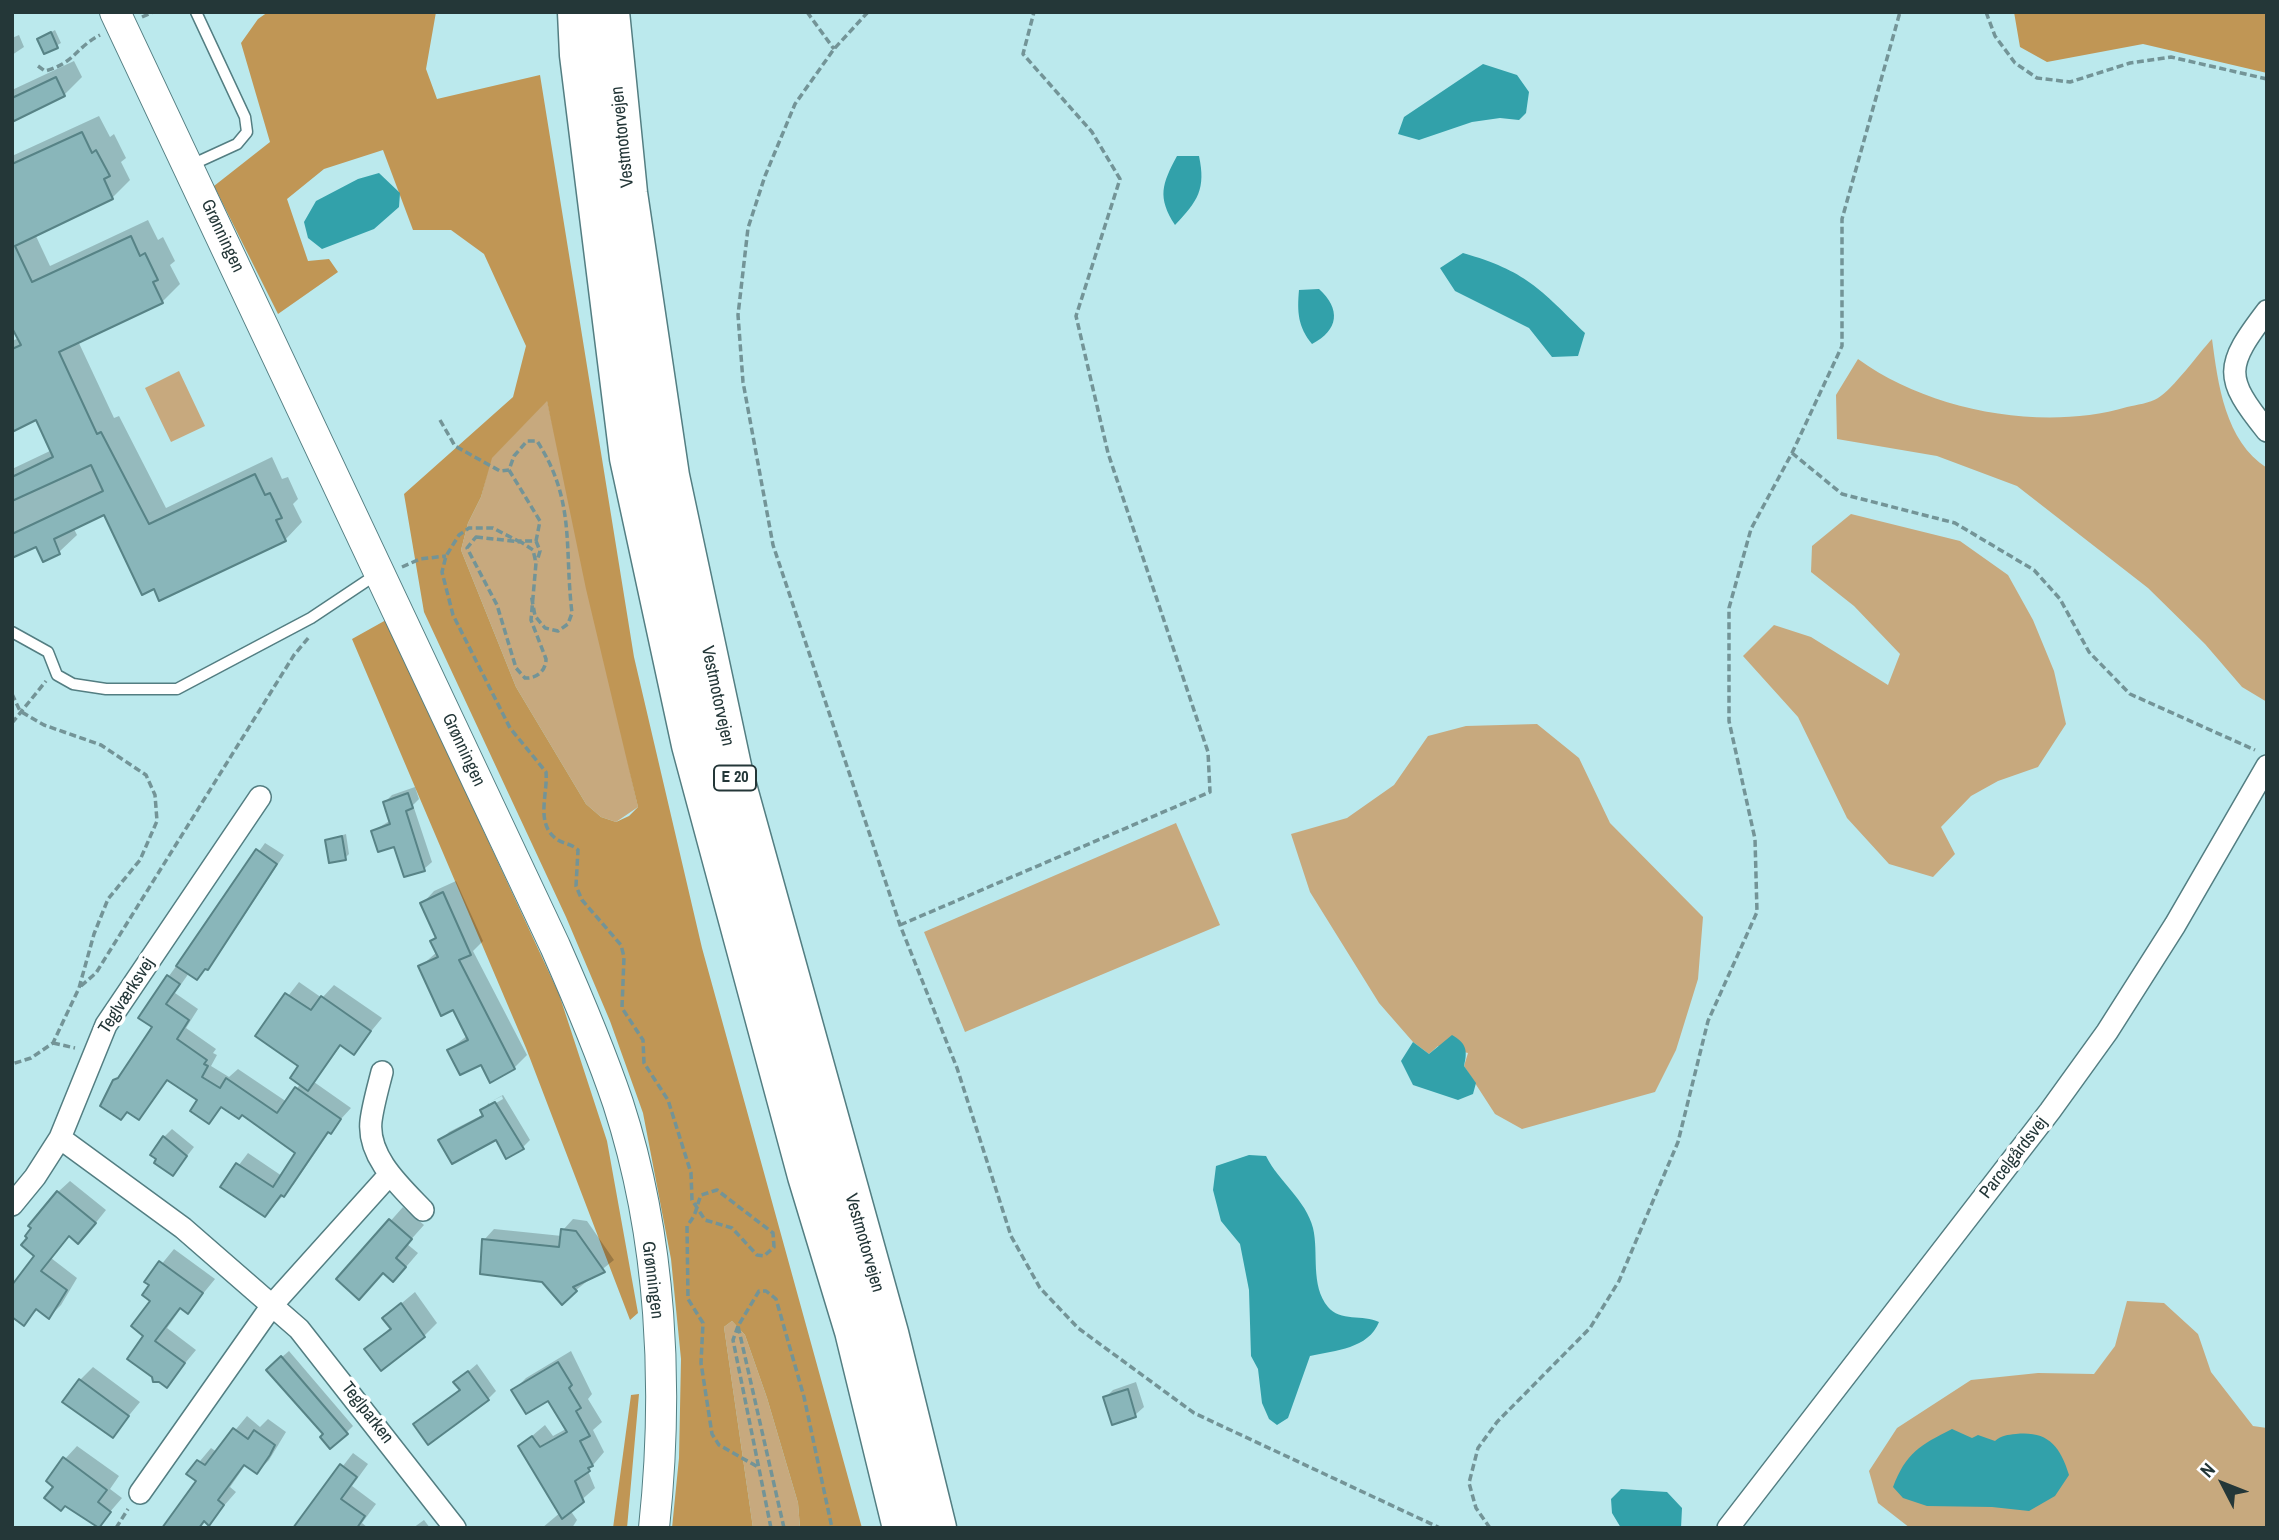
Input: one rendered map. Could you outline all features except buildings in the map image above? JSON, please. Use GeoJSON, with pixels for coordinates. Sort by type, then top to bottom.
{"type":"FeatureCollection","features":[{"type":"Feature","properties":{"kind":"highway"},"geometry":{"type":"LineString","coordinates":[[560,12],[562,30],[579,55]]}},
{"type":"Feature","properties":{"kind":"highway","name":"Vestmotorvejen"},"geometry":{"type":"LineString","coordinates":[[577,12],[579,55],[629,458],[691,745],[807,1176],[854,1331],[902,1528]]}},
{"type":"Feature","properties":{"kind":"highway","name":"Vestmotorvejen"},"geometry":{"type":"LineString","coordinates":[[610,12],[628,193],[670,476],[733,771],[889,1333],[937,1528]]}},
{"type":"Feature","properties":{"kind":"main road","name":"Grønningen"},"geometry":{"type":"LineString","coordinates":[[119,20],[389,571],[586,1015],[618,1105],[639,1191],[656,1291],[662,1390],[654,1528]]}},
{"type":"Feature","properties":{"kind":"street"},"geometry":{"type":"LineString","coordinates":[[2267,310],[2246,338],[2237,360],[2234,380],[2240,398],[2267,431]]}},
{"type":"Feature","properties":{"kind":"street","name":"Parcelgårdsvej"},"geometry":{"type":"LineString","coordinates":[[1728,1528],[2050,1111],[2107,1032],[2175,925],[2267,766]]}},
{"type":"Feature","properties":{"kind":"street","name":"Teglværksvej"},"geometry":{"type":"LineString","coordinates":[[12,1205],[36,1177],[60,1138],[106,1025],[260,797]]}},
{"type":"Feature","properties":{"kind":"street"},"geometry":{"type":"LineString","coordinates":[[382,1072],[370,1124],[374,1147],[390,1174],[423,1210]]}},
{"type":"Feature","properties":{"kind":"street","name":"Teglparken"},"geometry":{"type":"LineString","coordinates":[[60,1138],[183,1228],[274,1304],[330,1365],[456,1528]]}},
{"type":"Feature","properties":{"kind":"street"},"geometry":{"type":"LineString","coordinates":[[140,1493],[274,1304],[390,1174]]}},
{"type":"Feature","properties":{"kind":"lane"},"geometry":{"type":"LineString","coordinates":[[189,166],[237,144],[247,132],[245,117],[196,12]]}},
{"type":"Feature","properties":{"kind":"lane"},"geometry":{"type":"LineString","coordinates":[[12,632],[48,652],[55,671],[74,684],[106,689],[177,689],[316,615],[389,571]]}},
{"type":"Feature","properties":{"kind":"path"},"geometry":{"type":"LineString","coordinates":[[807,12],[834,49]]}},
{"type":"Feature","properties":{"kind":"path"},"geometry":{"type":"LineString","coordinates":[[867,12],[834,49],[795,104],[748,228],[738,315],[742,369],[774,545],[900,925],[957,1068],[1011,1236],[1040,1287],[1078,1328],[1194,1413],[1440,1528]]}},
{"type":"Feature","properties":{"kind":"path"},"geometry":{"type":"LineString","coordinates":[[900,925],[1210,792],[1208,752],[1108,453],[1076,316],[1120,179],[1092,132],[1023,54],[1034,12]]}},
{"type":"Feature","properties":{"kind":"path"},"geometry":{"type":"LineString","coordinates":[[1490,1528],[1476,1508],[1469,1483],[1478,1448],[1497,1422],[1590,1328],[1619,1281],[1678,1142],[1708,1021],[1758,912],[1755,839],[1729,722],[1729,608],[1751,529],[1792,453],[1842,346],[1842,219],[1899,12]]}},
{"type":"Feature","properties":{"kind":"path"},"geometry":{"type":"LineString","coordinates":[[1986,12],[1995,36],[2015,63],[2037,78],[2070,82],[2130,63],[2171,57],[2267,79]]}},
{"type":"Feature","properties":{"kind":"path"},"geometry":{"type":"LineString","coordinates":[[37,66],[45,71],[65,66],[89,41],[119,20]]}},
{"type":"Feature","properties":{"kind":"path"},"geometry":{"type":"LineString","coordinates":[[440,420],[456,446],[500,471],[509,470]]}},
{"type":"Feature","properties":{"kind":"path"},"geometry":{"type":"LineString","coordinates":[[509,470],[514,456],[527,441],[537,441],[554,474],[567,522],[572,613],[568,624],[558,631],[545,628],[535,616],[531,594]]}},
{"type":"Feature","properties":{"kind":"path"},"geometry":{"type":"LineString","coordinates":[[1792,453],[1842,494],[1955,523],[2034,569],[2060,599],[2089,652],[2130,694],[2267,755]]}},
{"type":"Feature","properties":{"kind":"path"},"geometry":{"type":"LineString","coordinates":[[509,470],[540,521],[536,541],[540,551],[531,594],[534,633],[546,659],[541,673],[530,678],[521,676],[516,668],[497,605],[467,548],[476,537],[536,541]]}},
{"type":"Feature","properties":{"kind":"path"},"geometry":{"type":"LineString","coordinates":[[536,563],[530,547],[493,528],[469,528],[459,536],[446,555],[442,572],[443,588],[453,615],[510,728],[546,772],[543,815],[556,841],[578,850],[576,886],[582,900],[621,945],[624,957],[622,1008],[643,1040],[644,1063],[667,1100],[685,1150],[691,1173],[692,1200],[697,1212],[705,1220],[732,1228],[752,1253],[764,1256],[774,1247],[775,1238],[768,1227],[736,1206],[722,1192],[704,1192],[697,1212],[687,1226],[688,1299],[703,1322],[701,1363],[712,1434],[719,1445],[758,1467]]}},
{"type":"Feature","properties":{"kind":"path"},"geometry":{"type":"LineString","coordinates":[[389,571],[420,559],[446,555]]}},
{"type":"Feature","properties":{"kind":"path"},"geometry":{"type":"LineString","coordinates":[[79,988],[96,972],[294,655],[318,625],[316,615]]}},
{"type":"Feature","properties":{"kind":"path"},"geometry":{"type":"LineString","coordinates":[[12,723],[55,671]]}},
{"type":"Feature","properties":{"kind":"path"},"geometry":{"type":"LineString","coordinates":[[12,694],[20,712],[44,725],[102,745],[146,775],[155,795],[157,821],[140,860],[108,899],[94,934],[79,988],[53,1043],[31,1058],[12,1064]]}},
{"type":"Feature","properties":{"kind":"path"},"geometry":{"type":"LineString","coordinates":[[771,1528],[733,1340],[738,1326],[759,1291],[766,1291],[776,1299],[804,1397],[832,1528]]}},
{"type":"Feature","properties":{"kind":"path"},"geometry":{"type":"LineString","coordinates":[[738,1326],[784,1528]]}},
{"type":"Feature","properties":{"kind":"shaded area"},"geometry":{"type":"Polygon","coordinates":[[[268,12],[436,12],[426,69],[437,99],[540,75],[634,657],[702,948],[862,1528],[800,1528],[798,1503],[767,1398],[745,1335],[732,1321],[724,1327],[753,1528],[672,1528],[679,1458],[681,1359],[671,1259],[643,1113],[610,1021],[566,917],[424,612],[404,494],[513,397],[526,346],[484,254],[451,230],[413,230],[383,150],[324,169],[287,199],[308,261],[329,259],[338,272],[278,314],[214,186],[270,142],[241,43],[258,19],[268,12]],[[547,401],[492,458],[461,550],[516,687],[586,804],[601,817],[616,822],[629,816],[638,807],[586,589],[547,401]]]}},
{"type":"Feature","properties":{"kind":"shaded area"},"geometry":{"type":"Polygon","coordinates":[[[2014,12],[2267,12],[2267,73],[2143,44],[2047,62],[2020,47],[2014,12]]]}},
{"type":"Feature","properties":{"kind":"shaded area"},"geometry":{"type":"Polygon","coordinates":[[[2212,339],[2221,392],[2233,427],[2253,457],[2267,468],[2267,702],[2242,687],[2205,644],[2148,588],[2017,486],[1937,456],[1837,439],[1836,395],[1858,359],[1886,377],[1952,404],[2024,417],[2060,417],[2094,414],[2155,400],[2171,387],[2212,339]]]}},
{"type":"Feature","properties":{"kind":"shaded area"},"geometry":{"type":"Polygon","coordinates":[[[179,371],[205,426],[171,442],[145,388],[179,371]]]}},
{"type":"Feature","properties":{"kind":"shaded area"},"geometry":{"type":"Polygon","coordinates":[[[547,400],[638,807],[616,822],[601,817],[586,804],[516,687],[461,550],[468,523],[481,497],[491,458],[547,400]]]}},
{"type":"Feature","properties":{"kind":"shaded area"},"geometry":{"type":"Polygon","coordinates":[[[1851,514],[1960,541],[2008,575],[2033,620],[2054,671],[2066,724],[2038,767],[1998,781],[1971,796],[1941,827],[1955,854],[1933,877],[1889,864],[1847,818],[1798,717],[1743,656],[1774,625],[1811,637],[1888,685],[1900,654],[1854,606],[1811,572],[1812,546],[1851,514]]]}},
{"type":"Feature","properties":{"kind":"shaded area"},"geometry":{"type":"Polygon","coordinates":[[[386,620],[559,994],[607,1141],[638,1313],[630,1320],[526,1048],[352,639],[386,620]]]}},
{"type":"Feature","properties":{"kind":"shaded area"},"geometry":{"type":"Polygon","coordinates":[[[1537,724],[1579,758],[1610,823],[1703,917],[1698,979],[1676,1050],[1655,1092],[1522,1129],[1495,1114],[1464,1066],[1468,1053],[1438,1046],[1429,1054],[1413,1042],[1379,1003],[1310,892],[1291,834],[1347,818],[1394,785],[1428,736],[1466,726],[1537,724]]]}},
{"type":"Feature","properties":{"kind":"shaded area"},"geometry":{"type":"Polygon","coordinates":[[[1176,823],[1220,925],[965,1032],[924,932],[1176,823]]]}},
{"type":"Feature","properties":{"kind":"shaded area"},"geometry":{"type":"Polygon","coordinates":[[[2127,1301],[2164,1303],[2198,1334],[2211,1372],[2253,1426],[2267,1428],[2267,1528],[1910,1528],[1878,1503],[1869,1471],[1897,1428],[1971,1380],[2038,1373],[2094,1374],[2115,1346],[2127,1301]]]}},
{"type":"Feature","properties":{"kind":"shaded area"},"geometry":{"type":"Polygon","coordinates":[[[732,1321],[745,1335],[767,1398],[798,1503],[800,1528],[753,1528],[724,1327],[732,1321]]]}},
{"type":"Feature","properties":{"kind":"shaded area"},"geometry":{"type":"Polygon","coordinates":[[[639,1394],[627,1528],[613,1528],[631,1395],[639,1394]]]}},
{"type":"Feature","properties":{"kind":"water"},"geometry":{"type":"Polygon","coordinates":[[[1483,64],[1517,75],[1529,92],[1526,113],[1519,120],[1500,118],[1472,122],[1419,140],[1398,134],[1404,117],[1483,64]]]}},
{"type":"Feature","properties":{"kind":"water"},"geometry":{"type":"Polygon","coordinates":[[[1177,156],[1199,156],[1201,186],[1195,201],[1175,225],[1166,206],[1164,190],[1177,156]]]}},
{"type":"Feature","properties":{"kind":"water"},"geometry":{"type":"Polygon","coordinates":[[[379,173],[400,193],[399,207],[374,229],[322,249],[308,238],[304,222],[316,201],[358,179],[379,173]]]}},
{"type":"Feature","properties":{"kind":"water"},"geometry":{"type":"Polygon","coordinates":[[[1463,253],[1502,267],[1543,293],[1585,333],[1578,356],[1552,357],[1529,328],[1455,291],[1440,268],[1463,253]]]}},
{"type":"Feature","properties":{"kind":"water"},"geometry":{"type":"Polygon","coordinates":[[[1319,289],[1331,304],[1334,319],[1328,332],[1312,344],[1300,319],[1299,290],[1319,289]]]}},
{"type":"Feature","properties":{"kind":"water"},"geometry":{"type":"Polygon","coordinates":[[[1452,1035],[1465,1048],[1464,1066],[1476,1083],[1473,1094],[1458,1100],[1413,1085],[1401,1061],[1413,1042],[1429,1054],[1452,1035]]]}},
{"type":"Feature","properties":{"kind":"water"},"geometry":{"type":"Polygon","coordinates":[[[1249,1155],[1266,1156],[1310,1218],[1315,1238],[1319,1289],[1328,1307],[1339,1315],[1379,1322],[1374,1331],[1359,1343],[1310,1356],[1288,1418],[1277,1425],[1269,1419],[1262,1403],[1258,1369],[1251,1356],[1249,1290],[1240,1244],[1221,1221],[1213,1190],[1216,1166],[1249,1155]]]}},
{"type":"Feature","properties":{"kind":"water"},"geometry":{"type":"Polygon","coordinates":[[[1952,1429],[1972,1438],[1978,1435],[1995,1441],[2002,1436],[2016,1434],[2044,1438],[2056,1448],[2069,1475],[2055,1496],[2029,1511],[1992,1507],[1927,1506],[1903,1498],[1893,1487],[1903,1466],[1915,1451],[1952,1429]]]}},
{"type":"Feature","properties":{"kind":"water"},"geometry":{"type":"Polygon","coordinates":[[[1621,1489],[1667,1492],[1682,1508],[1681,1528],[1621,1528],[1612,1513],[1611,1499],[1621,1489]]]}}]}
